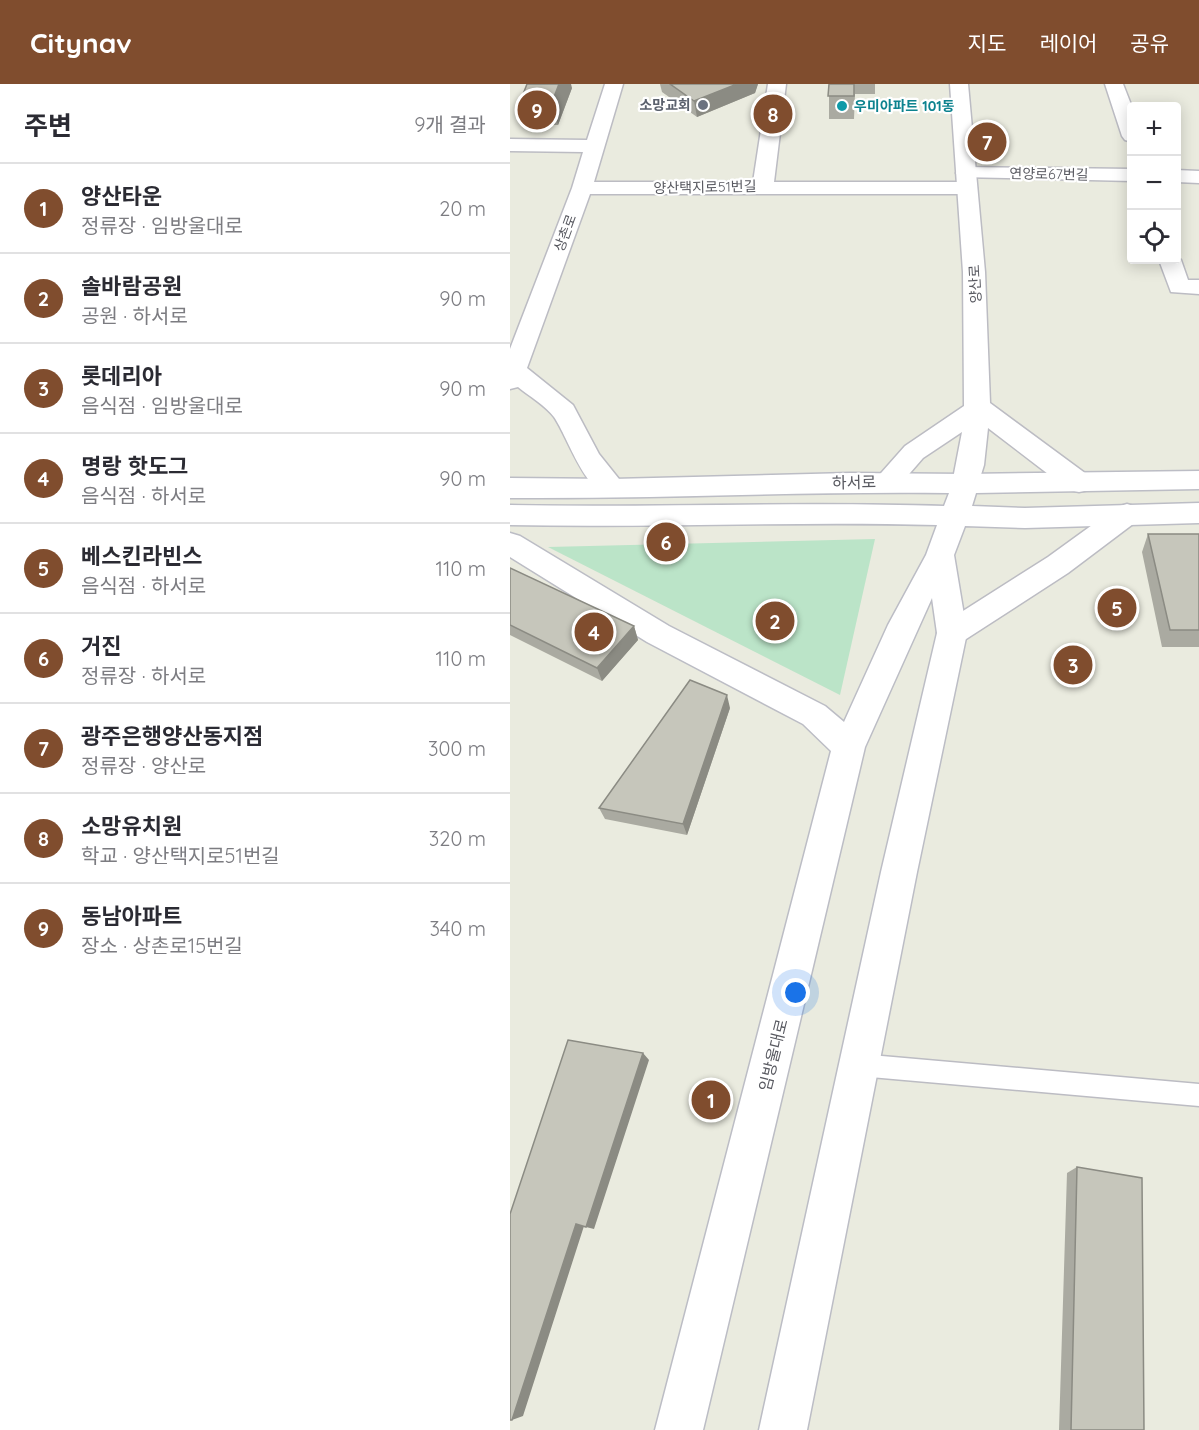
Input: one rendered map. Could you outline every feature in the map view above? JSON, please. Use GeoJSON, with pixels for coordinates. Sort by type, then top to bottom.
{"type":"FeatureCollection","features":[{"type":"Feature","properties":{"kind":"street","name":"상촌로"},"geometry":{"type":"LineString","coordinates":[[512,372],[582,188],[614,84]]}},
{"type":"Feature","properties":{"kind":"street","name":"양산택지로51번길"},"geometry":{"type":"LineString","coordinates":[[582,188],[763,187],[777,84]]}},
{"type":"Feature","properties":{"kind":"street","name":"양산로"},"geometry":{"type":"LineString","coordinates":[[959,84],[976,286],[979,408],[974,453],[966,484]]}},
{"type":"Feature","properties":{"kind":"street"},"geometry":{"type":"LineString","coordinates":[[1114,84],[1127,124]]}},
{"type":"Feature","properties":{"kind":"street"},"geometry":{"type":"LineString","coordinates":[[510,144],[596,146]]}},
{"type":"Feature","properties":{"kind":"street","name":"연양로67번길"},"geometry":{"type":"LineString","coordinates":[[763,187],[1127,176]]}},
{"type":"Feature","properties":{"kind":"street"},"geometry":{"type":"LineString","coordinates":[[1181,176],[1199,177]]}},
{"type":"Feature","properties":{"kind":"street"},"geometry":{"type":"LineString","coordinates":[[1171,264],[1179,287],[1199,287]]}},
{"type":"Feature","properties":{"kind":"street"},"geometry":{"type":"LineString","coordinates":[[512,372],[564,411],[588,459],[613,489]]}},
{"type":"Feature","properties":{"kind":"street"},"geometry":{"type":"LineString","coordinates":[[887,481],[914,452],[979,408],[1079,483]]}},
{"type":"Feature","properties":{"kind":"street","name":"하서로"},"geometry":{"type":"LineString","coordinates":[[510,488],[613,489],[887,481],[966,484],[1199,480]]}},
{"type":"Feature","properties":{"kind":"street","name":"임방울대로"},"geometry":{"type":"LineString","coordinates":[[680,1430],[849,747],[903,625],[940,555],[966,484]]}},
{"type":"Feature","properties":{"kind":"street","name":"하서로"},"geometry":{"type":"LineString","coordinates":[[510,515],[607,517],[855,513],[1025,518],[1199,513]]}},
{"type":"Feature","properties":{"kind":"street"},"geometry":{"type":"LineString","coordinates":[[952,633],[1058,565],[1127,514]]}},
{"type":"Feature","properties":{"kind":"street"},"geometry":{"type":"LineString","coordinates":[[510,543],[658,634],[814,716],[849,747]]}},
{"type":"Feature","properties":{"kind":"street"},"geometry":{"type":"LineString","coordinates":[[783,1430],[952,633],[940,555]]}},
{"type":"Feature","properties":{"kind":"lane"},"geometry":{"type":"LineString","coordinates":[[859,1065],[1199,1095]]}},
{"type":"Feature","properties":{"kind":"green space"},"geometry":{"type":"Polygon","coordinates":[[[875,539],[840,695],[548,547],[875,539]]]}},
{"type":"Feature","properties":{"kind":"building"},"geometry":{"type":"Polygon","coordinates":[[[527,84],[559,84],[552,102],[520,102],[527,84]]]}},
{"type":"Feature","properties":{"kind":"building"},"geometry":{"type":"Polygon","coordinates":[[[670,84],[737,84],[694,101],[670,84]]]}},
{"type":"Feature","properties":{"kind":"building"},"geometry":{"type":"Polygon","coordinates":[[[829,84],[854,84],[854,96],[828,96],[829,84]]]}},
{"type":"Feature","properties":{"kind":"building"},"geometry":{"type":"Polygon","coordinates":[[[1148,534],[1199,534],[1199,630],[1170,630],[1148,534]]]}},
{"type":"Feature","properties":{"kind":"building"},"geometry":{"type":"Polygon","coordinates":[[[510,568],[634,626],[597,668],[510,625],[510,568]]]}},
{"type":"Feature","properties":{"kind":"building"},"geometry":{"type":"Polygon","coordinates":[[[690,680],[727,695],[683,824],[599,808],[690,680]]]}},
{"type":"Feature","properties":{"kind":"building"},"geometry":{"type":"Polygon","coordinates":[[[568,1040],[643,1053],[586,1227],[576,1224],[512,1420],[510,1420],[510,1214],[568,1040]]]}},
{"type":"Feature","properties":{"kind":"building"},"geometry":{"type":"Polygon","coordinates":[[[1077,1167],[1142,1178],[1144,1430],[1071,1430],[1077,1167]]]}},
{"type":"Feature","properties":{"kind":"place","name":"소망교회"},"geometry":{"type":"Point","coordinates":[703,105]}},
{"type":"Feature","properties":{"kind":"place","name":"우미아파트 101동"},"geometry":{"type":"Point","coordinates":[842,106]}},
{"type":"Feature","properties":{"kind":"place","name":"동남아파트"},"geometry":{"type":"Point","coordinates":[537,110]}},
{"type":"Feature","properties":{"kind":"place","name":"소망유치원"},"geometry":{"type":"Point","coordinates":[773,114]}},
{"type":"Feature","properties":{"kind":"place","name":"광주은행양산동지점"},"geometry":{"type":"Point","coordinates":[987,142]}},
{"type":"Feature","properties":{"kind":"place","name":"거진"},"geometry":{"type":"Point","coordinates":[666,542]}},
{"type":"Feature","properties":{"kind":"place","name":"베스킨라빈스"},"geometry":{"type":"Point","coordinates":[1117,608]}},
{"type":"Feature","properties":{"kind":"place","name":"솔바람공원"},"geometry":{"type":"Point","coordinates":[775,621]}},
{"type":"Feature","properties":{"kind":"place","name":"명랑 핫도그"},"geometry":{"type":"Point","coordinates":[594,632]}},
{"type":"Feature","properties":{"kind":"place","name":"롯데리아"},"geometry":{"type":"Point","coordinates":[1073,665]}},
{"type":"Feature","properties":{"kind":"place","name":"양산타운"},"geometry":{"type":"Point","coordinates":[711,1100]}}]}
